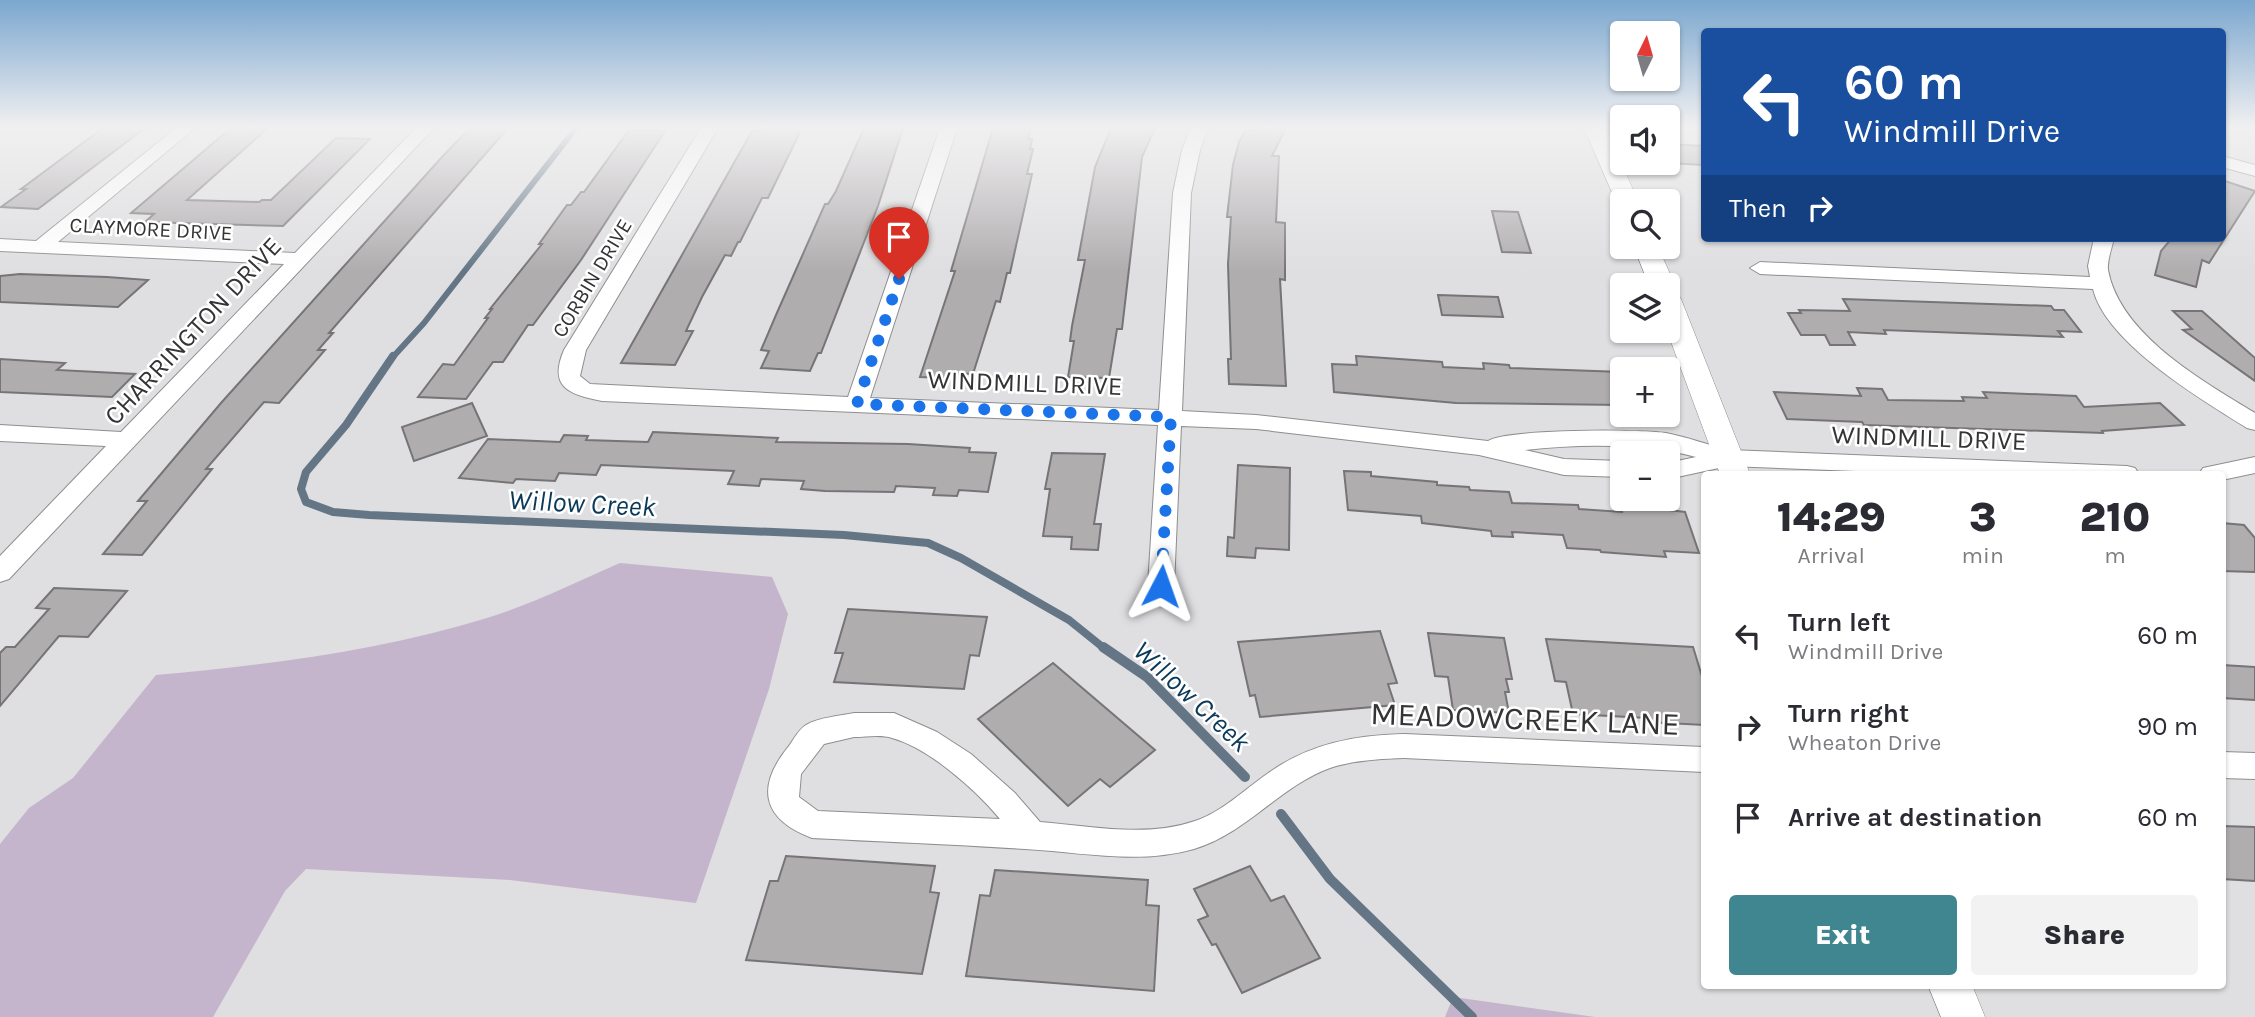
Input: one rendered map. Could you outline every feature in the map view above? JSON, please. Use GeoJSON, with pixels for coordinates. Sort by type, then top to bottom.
{"type":"FeatureCollection","features":[{"type":"Feature","properties":{"kind":"street"},"geometry":{"type":"LineString","coordinates":[[40,247],[128,175]]}},
{"type":"Feature","properties":{"kind":"street","name":"CHARRINGTON DRIVE"},"geometry":{"type":"LineString","coordinates":[[0,572],[380,175]]}},
{"type":"Feature","properties":{"kind":"street","name":"CORBIN DRIVE"},"geometry":{"type":"LineString","coordinates":[[571,381],[566,367],[575,350],[681,175]]}},
{"type":"Feature","properties":{"kind":"street"},"geometry":{"type":"LineString","coordinates":[[857,404],[932,175]]}},
{"type":"Feature","properties":{"kind":"street"},"geometry":{"type":"LineString","coordinates":[[1161,586],[1182,192],[1186,175]]}},
{"type":"Feature","properties":{"kind":"street"},"geometry":{"type":"LineString","coordinates":[[2103,242],[2098,257],[2101,283],[2118,315],[2154,354],[2200,389],[2255,423]]}},
{"type":"Feature","properties":{"kind":"street","name":"CLAYMORE DRIVE"},"geometry":{"type":"LineString","coordinates":[[0,245],[300,259]]}},
{"type":"Feature","properties":{"kind":"street"},"geometry":{"type":"LineString","coordinates":[[1760,268],[2101,283]]}},
{"type":"Feature","properties":{"kind":"street"},"geometry":{"type":"LineString","coordinates":[[1680,330],[1732,466]]}},
{"type":"Feature","properties":{"kind":"street","name":"WINDMILL DRIVE"},"geometry":{"type":"LineString","coordinates":[[571,381],[585,390],[602,394],[1171,417],[1333,429],[1479,447],[1564,467],[1610,469]]}},
{"type":"Feature","properties":{"kind":"street"},"geometry":{"type":"LineString","coordinates":[[0,433],[128,440]]}},
{"type":"Feature","properties":{"kind":"street","name":"WINDMILL DRIVE"},"geometry":{"type":"LineString","coordinates":[[1479,447],[1552,439],[1665,441],[1732,466]]}},
{"type":"Feature","properties":{"kind":"street"},"geometry":{"type":"LineString","coordinates":[[2226,471],[2255,465]]}},
{"type":"Feature","properties":{"kind":"street","name":"WINDMILL DRIVE"},"geometry":{"type":"LineString","coordinates":[[1680,470],[1732,466],[1979,471]]}},
{"type":"Feature","properties":{"kind":"street","name":"MEADOWCREEK LANE"},"geometry":{"type":"LineString","coordinates":[[1032,835],[1004,802],[961,763],[927,741],[894,725],[854,725],[815,734],[786,769],[783,803],[812,824],[1032,835],[1115,845],[1165,841],[1193,835],[1231,819],[1291,774],[1315,760],[1342,751],[1367,747],[1404,746],[1701,760]]}},
{"type":"Feature","properties":{"kind":"street"},"geometry":{"type":"LineString","coordinates":[[2226,765],[2255,766]]}},
{"type":"Feature","properties":{"kind":"street"},"geometry":{"type":"LineString","coordinates":[[1952,989],[1963,1017]]}},
{"type":"Feature","properties":{"kind":"shaded area"},"geometry":{"type":"Polygon","coordinates":[[[620,563],[772,577],[788,614],[769,689],[696,903],[510,880],[306,869],[285,891],[213,1017],[0,1017],[0,844],[29,808],[73,778],[156,675],[323,655],[447,630],[504,612],[620,563]]]}},
{"type":"Feature","properties":{"kind":"shaded area"},"geometry":{"type":"Polygon","coordinates":[[[1453,997],[1595,1017],[1445,1017],[1453,997]]]}},
{"type":"Feature","properties":{"kind":"building"},"geometry":{"type":"Polygon","coordinates":[[[39,175],[82,175],[38,209],[1,207],[26,189],[21,189],[39,175]]]}},
{"type":"Feature","properties":{"kind":"building"},"geometry":{"type":"Polygon","coordinates":[[[175,175],[215,175],[187,200],[259,202],[271,200],[297,175],[334,175],[283,226],[145,222],[154,214],[131,213],[175,175]]]}},
{"type":"Feature","properties":{"kind":"building"},"geometry":{"type":"Polygon","coordinates":[[[425,175],[467,175],[329,333],[333,333],[318,350],[325,350],[279,403],[264,402],[206,469],[212,469],[142,555],[103,554],[147,501],[138,501],[221,403],[425,175]]]}},
{"type":"Feature","properties":{"kind":"building"},"geometry":{"type":"Polygon","coordinates":[[[596,175],[636,175],[581,260],[533,325],[528,325],[503,362],[493,362],[466,399],[418,397],[443,364],[454,365],[488,318],[485,318],[490,309],[542,244],[539,244],[567,205],[571,205],[581,192],[584,192],[596,175]]]}},
{"type":"Feature","properties":{"kind":"building"},"geometry":{"type":"Polygon","coordinates":[[[727,175],[779,175],[768,198],[762,198],[731,256],[725,255],[686,331],[693,331],[675,365],[621,363],[727,175]]]}},
{"type":"Feature","properties":{"kind":"building"},"geometry":{"type":"Polygon","coordinates":[[[843,175],[888,175],[821,353],[818,353],[810,371],[761,368],[769,351],[761,350],[825,204],[828,204],[843,175]]]}},
{"type":"Feature","properties":{"kind":"building"},"geometry":{"type":"Polygon","coordinates":[[[979,175],[1032,175],[1010,273],[1007,273],[1000,302],[996,301],[973,374],[949,373],[948,378],[920,377],[955,271],[951,271],[979,175]]]}},
{"type":"Feature","properties":{"kind":"building"},"geometry":{"type":"Polygon","coordinates":[[[1093,175],[1140,175],[1122,329],[1117,329],[1109,378],[1068,377],[1074,341],[1070,341],[1072,326],[1085,260],[1078,260],[1093,175]]]}},
{"type":"Feature","properties":{"kind":"building"},"geometry":{"type":"Polygon","coordinates":[[[1232,175],[1278,175],[1276,222],[1285,223],[1285,280],[1280,279],[1286,386],[1229,384],[1228,359],[1231,359],[1228,264],[1231,217],[1227,217],[1232,175]]]}},
{"type":"Feature","properties":{"kind":"building"},"geometry":{"type":"Polygon","coordinates":[[[2226,181],[2255,191],[2226,236],[2226,181]]]}},
{"type":"Feature","properties":{"kind":"building"},"geometry":{"type":"Polygon","coordinates":[[[1492,211],[1518,212],[1531,253],[1502,252],[1492,211]]]}},
{"type":"Feature","properties":{"kind":"building"},"geometry":{"type":"Polygon","coordinates":[[[2169,242],[2222,242],[2209,263],[2202,260],[2196,287],[2155,275],[2161,251],[2169,242]]]}},
{"type":"Feature","properties":{"kind":"building"},"geometry":{"type":"Polygon","coordinates":[[[20,274],[148,280],[118,307],[0,302],[0,276],[20,274]]]}},
{"type":"Feature","properties":{"kind":"building"},"geometry":{"type":"Polygon","coordinates":[[[1438,295],[1498,297],[1503,317],[1442,315],[1438,295]]]}},
{"type":"Feature","properties":{"kind":"building"},"geometry":{"type":"Polygon","coordinates":[[[1843,299],[2051,306],[2054,310],[2064,310],[2081,332],[2058,331],[2063,337],[1884,330],[1886,334],[1848,332],[1855,345],[1830,345],[1825,335],[1801,335],[1788,313],[1801,313],[1799,310],[1850,311],[1843,299]]]}},
{"type":"Feature","properties":{"kind":"building"},"geometry":{"type":"Polygon","coordinates":[[[2173,311],[2202,311],[2255,358],[2255,381],[2183,330],[2192,329],[2173,311]]]}},
{"type":"Feature","properties":{"kind":"building"},"geometry":{"type":"Polygon","coordinates":[[[1356,356],[1442,362],[1443,367],[1484,369],[1483,363],[1509,365],[1510,368],[1610,372],[1610,405],[1456,403],[1334,392],[1332,364],[1357,365],[1356,356]]]}},
{"type":"Feature","properties":{"kind":"building"},"geometry":{"type":"Polygon","coordinates":[[[0,359],[65,363],[57,370],[135,374],[112,397],[0,392],[0,359]]]}},
{"type":"Feature","properties":{"kind":"building"},"geometry":{"type":"Polygon","coordinates":[[[1857,388],[1882,389],[1888,400],[1964,401],[1962,397],[1987,398],[1983,392],[2076,396],[2084,407],[2160,403],[2184,425],[2102,431],[2103,433],[1864,425],[1862,422],[1787,419],[1774,392],[1861,396],[1857,388]]]}},
{"type":"Feature","properties":{"kind":"building"},"geometry":{"type":"Polygon","coordinates":[[[472,403],[487,436],[414,461],[402,427],[472,403]]]}},
{"type":"Feature","properties":{"kind":"building"},"geometry":{"type":"Polygon","coordinates":[[[653,432],[778,438],[776,442],[908,444],[970,448],[969,452],[996,453],[988,492],[959,490],[957,496],[933,495],[935,488],[896,486],[894,492],[801,489],[804,481],[761,479],[759,486],[728,484],[734,471],[601,465],[596,475],[559,473],[555,481],[516,479],[513,483],[459,478],[488,439],[560,442],[564,435],[588,436],[586,440],[648,442],[653,432]]]}},
{"type":"Feature","properties":{"kind":"building"},"geometry":{"type":"Polygon","coordinates":[[[1052,453],[1105,454],[1094,524],[1101,524],[1098,550],[1071,549],[1072,537],[1043,536],[1050,489],[1045,489],[1052,453]]]}},
{"type":"Feature","properties":{"kind":"building"},"geometry":{"type":"Polygon","coordinates":[[[1238,465],[1290,468],[1289,550],[1256,548],[1255,558],[1227,556],[1228,537],[1234,538],[1238,465]]]}},
{"type":"Feature","properties":{"kind":"building"},"geometry":{"type":"Polygon","coordinates":[[[1344,471],[1371,472],[1371,476],[1437,482],[1437,485],[1469,487],[1470,490],[1509,492],[1512,503],[1578,505],[1579,509],[1622,512],[1685,512],[1699,553],[1664,551],[1666,557],[1567,548],[1563,535],[1512,532],[1513,537],[1492,536],[1491,531],[1422,523],[1421,516],[1348,510],[1344,471]]]}},
{"type":"Feature","properties":{"kind":"building"},"geometry":{"type":"Polygon","coordinates":[[[2226,523],[2244,525],[2255,538],[2255,572],[2226,571],[2226,523]]]}},
{"type":"Feature","properties":{"kind":"building"},"geometry":{"type":"Polygon","coordinates":[[[54,588],[127,591],[88,637],[59,636],[0,706],[0,653],[6,647],[15,647],[49,609],[36,608],[54,588]]]}},
{"type":"Feature","properties":{"kind":"building"},"geometry":{"type":"Polygon","coordinates":[[[848,609],[987,617],[979,656],[970,655],[964,689],[834,682],[843,653],[835,653],[848,609]]]}},
{"type":"Feature","properties":{"kind":"building"},"geometry":{"type":"Polygon","coordinates":[[[1380,631],[1397,683],[1388,684],[1395,705],[1260,717],[1255,695],[1250,696],[1238,642],[1380,631]]]}},
{"type":"Feature","properties":{"kind":"building"},"geometry":{"type":"Polygon","coordinates":[[[1428,633],[1504,638],[1512,679],[1506,679],[1509,692],[1505,692],[1509,713],[1453,710],[1448,677],[1435,676],[1428,633]]]}},
{"type":"Feature","properties":{"kind":"building"},"geometry":{"type":"Polygon","coordinates":[[[1546,639],[1693,647],[1701,673],[1701,725],[1648,722],[1647,718],[1573,714],[1566,682],[1555,681],[1546,639]]]}},
{"type":"Feature","properties":{"kind":"building"},"geometry":{"type":"Polygon","coordinates":[[[1053,663],[1155,750],[1110,787],[1100,779],[1068,806],[978,719],[1053,663]]]}},
{"type":"Feature","properties":{"kind":"building"},"geometry":{"type":"Polygon","coordinates":[[[2226,665],[2255,667],[2255,700],[2226,698],[2226,665]]]}},
{"type":"Feature","properties":{"kind":"building"},"geometry":{"type":"Polygon","coordinates":[[[2226,826],[2255,827],[2255,881],[2226,879],[2226,826]]]}},
{"type":"Feature","properties":{"kind":"building"},"geometry":{"type":"Polygon","coordinates":[[[786,856],[935,866],[930,892],[939,893],[922,974],[746,960],[770,881],[778,881],[786,856]]]}},
{"type":"Feature","properties":{"kind":"building"},"geometry":{"type":"Polygon","coordinates":[[[1250,866],[1271,901],[1284,896],[1320,958],[1242,993],[1216,944],[1212,945],[1198,920],[1208,916],[1194,889],[1250,866]]]}},
{"type":"Feature","properties":{"kind":"building"},"geometry":{"type":"Polygon","coordinates":[[[995,870],[1148,880],[1146,905],[1159,906],[1154,991],[966,976],[980,895],[990,896],[995,870]]]}},
{"type":"Feature","properties":{"kind":"waterway","name":"Willow Creek"},"geometry":{"type":"LineString","coordinates":[[392,358],[424,323],[539,175]]}},
{"type":"Feature","properties":{"kind":"waterway","name":"Willow Creek"},"geometry":{"type":"LineString","coordinates":[[393,356],[346,425],[306,472],[301,489],[306,502],[333,512],[369,515],[844,535],[928,543],[961,558],[1069,620],[1105,649]]}},
{"type":"Feature","properties":{"kind":"waterway","name":"Willow Creek"},"geometry":{"type":"LineString","coordinates":[[1103,647],[1147,677],[1245,777]]}},
{"type":"Feature","properties":{"kind":"waterway","name":"Willow Creek"},"geometry":{"type":"LineString","coordinates":[[1281,814],[1330,879],[1472,1017]]}},
{"type":"Feature","properties":{"kind":"route"},"geometry":{"type":"LineString","coordinates":[[899,279],[857,404],[1171,417],[1161,586]]}}]}
